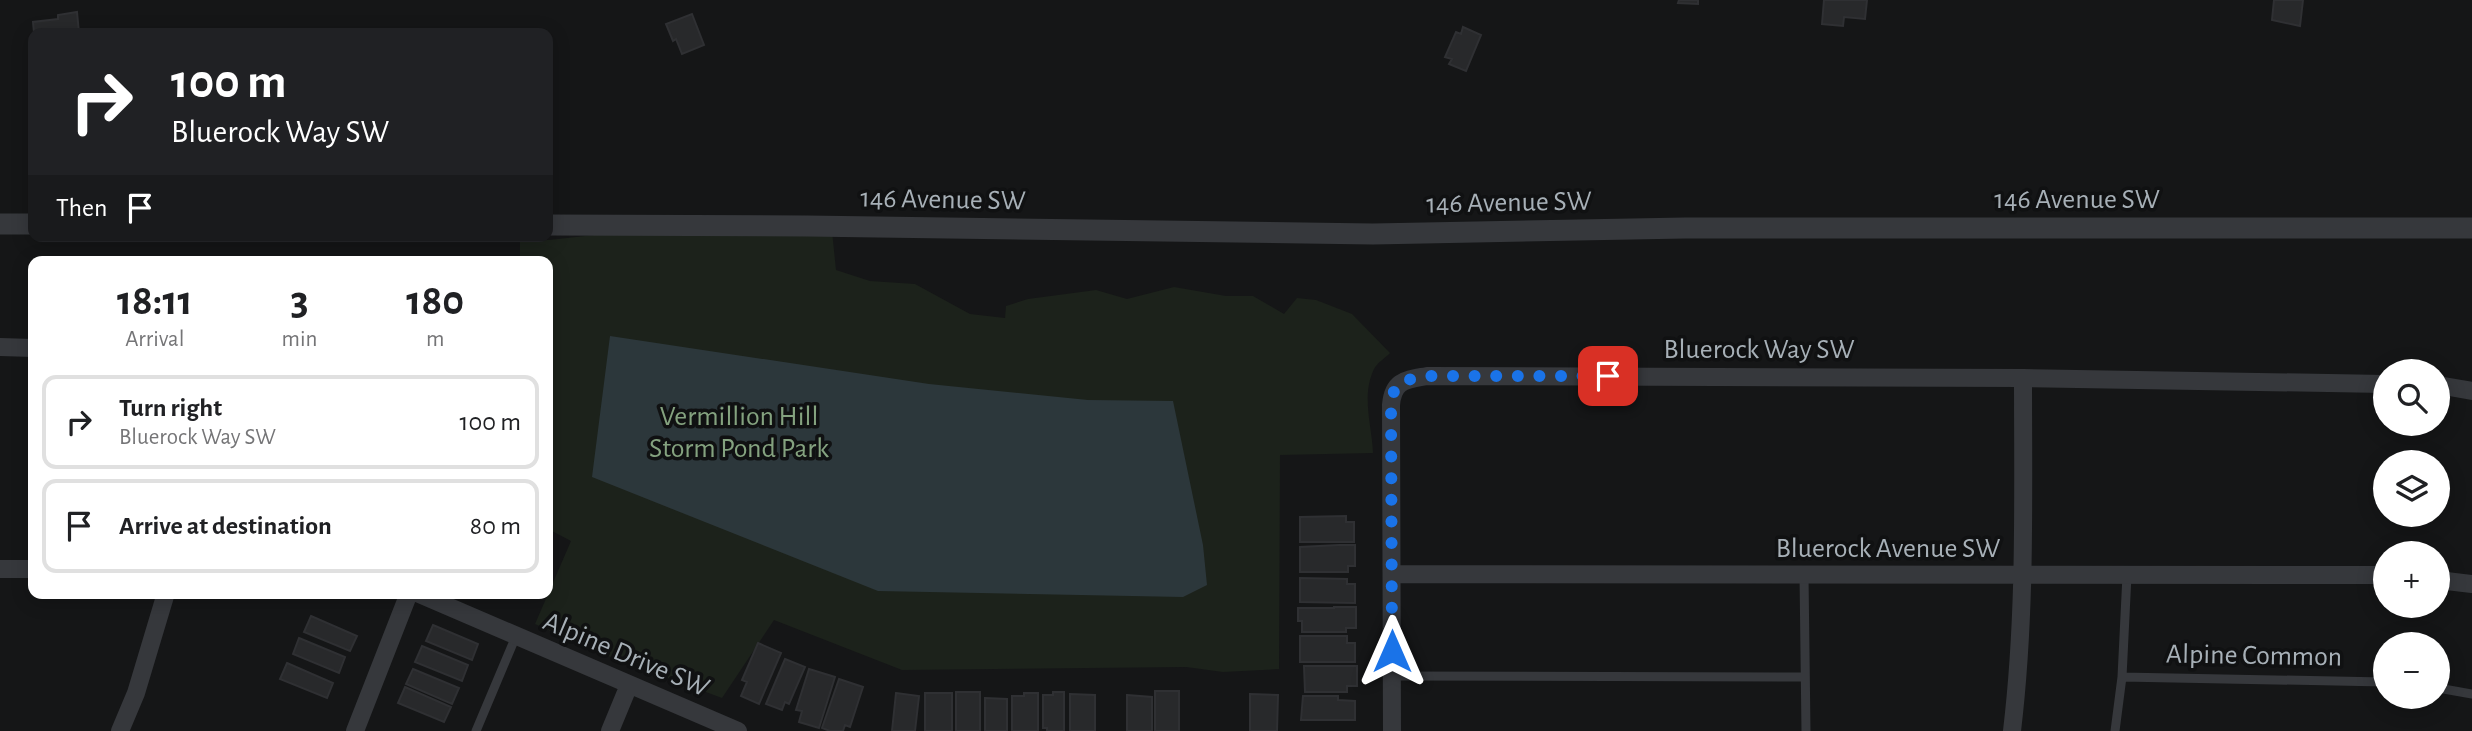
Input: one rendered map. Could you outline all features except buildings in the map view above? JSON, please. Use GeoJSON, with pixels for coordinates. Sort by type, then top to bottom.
{"type":"FeatureCollection","features":[{"type":"Feature","properties":{"kind":"street"},"geometry":{"type":"LineString","coordinates":[[0,224],[28,224]]}},
{"type":"Feature","properties":{"kind":"street","name":"146 Avenue SW"},"geometry":{"type":"LineString","coordinates":[[553,225],[1373,234],[1685,228],[2472,228]]}},
{"type":"Feature","properties":{"kind":"street"},"geometry":{"type":"LineString","coordinates":[[0,347],[28,348]]}},
{"type":"Feature","properties":{"kind":"street","name":"Bluerock Way SW"},"geometry":{"type":"LineString","coordinates":[[1392,731],[1392,394],[1398,385],[1406,380],[1427,376],[2023,378],[2373,384]]}},
{"type":"Feature","properties":{"kind":"street"},"geometry":{"type":"LineString","coordinates":[[2011,731],[2018,682],[2023,575],[2023,378]]}},
{"type":"Feature","properties":{"kind":"street"},"geometry":{"type":"LineString","coordinates":[[2450,388],[2472,391]]}},
{"type":"Feature","properties":{"kind":"street"},"geometry":{"type":"LineString","coordinates":[[0,569],[28,569]]}},
{"type":"Feature","properties":{"kind":"street","name":"Bluerock Avenue SW"},"geometry":{"type":"LineString","coordinates":[[1392,574],[2373,575]]}},
{"type":"Feature","properties":{"kind":"street"},"geometry":{"type":"LineString","coordinates":[[2450,581],[2472,584]]}},
{"type":"Feature","properties":{"kind":"street"},"geometry":{"type":"LineString","coordinates":[[120,731],[136,693],[164,599]]}},
{"type":"Feature","properties":{"kind":"street"},"geometry":{"type":"LineString","coordinates":[[355,731],[408,599]]}},
{"type":"Feature","properties":{"kind":"street","name":"Alpine Drive SW"},"geometry":{"type":"LineString","coordinates":[[431,599],[738,731]]}},
{"type":"Feature","properties":{"kind":"street"},"geometry":{"type":"LineString","coordinates":[[610,731],[629,685]]}},
{"type":"Feature","properties":{"kind":"lane"},"geometry":{"type":"LineString","coordinates":[[1804,575],[1806,731]]}},
{"type":"Feature","properties":{"kind":"lane"},"geometry":{"type":"LineString","coordinates":[[2115,731],[2122,677],[2127,575]]}},
{"type":"Feature","properties":{"kind":"lane"},"geometry":{"type":"LineString","coordinates":[[476,731],[516,636]]}},
{"type":"Feature","properties":{"kind":"lane"},"geometry":{"type":"LineString","coordinates":[[1392,676],[1805,677]]}},
{"type":"Feature","properties":{"kind":"lane","name":"Alpine Common"},"geometry":{"type":"LineString","coordinates":[[2122,677],[2373,682]]}},
{"type":"Feature","properties":{"kind":"lane"},"geometry":{"type":"LineString","coordinates":[[2450,690],[2472,694]]}},
{"type":"Feature","properties":{"kind":"green space","name":"Vermillion Hill Storm Pond Park"},"geometry":{"type":"Polygon","coordinates":[[[832,231],[836,270],[870,281],[915,284],[970,314],[1005,318],[1006,306],[1028,299],[1096,290],[1127,299],[1174,287],[1226,296],[1253,296],[1284,314],[1297,298],[1316,300],[1352,314],[1390,353],[1374,369],[1368,390],[1373,453],[1280,455],[1279,669],[1223,672],[1186,667],[902,670],[774,620],[722,698],[600,653],[535,624],[546,599],[553,599],[553,582],[571,541],[553,532],[553,256],[520,256],[520,242],[553,242],[553,240],[612,233],[832,231]]]}},
{"type":"Feature","properties":{"kind":"shaded area"},"geometry":{"type":"Polygon","coordinates":[[[610,336],[929,384],[1088,400],[1173,401],[1203,545],[1207,585],[1183,597],[878,591],[592,477],[610,336]]]}},
{"type":"Feature","properties":{"kind":"route"},"geometry":{"type":"LineString","coordinates":[[1392,651],[1391,405],[1392,394],[1398,385],[1406,380],[1427,376],[1608,376]]}}]}
